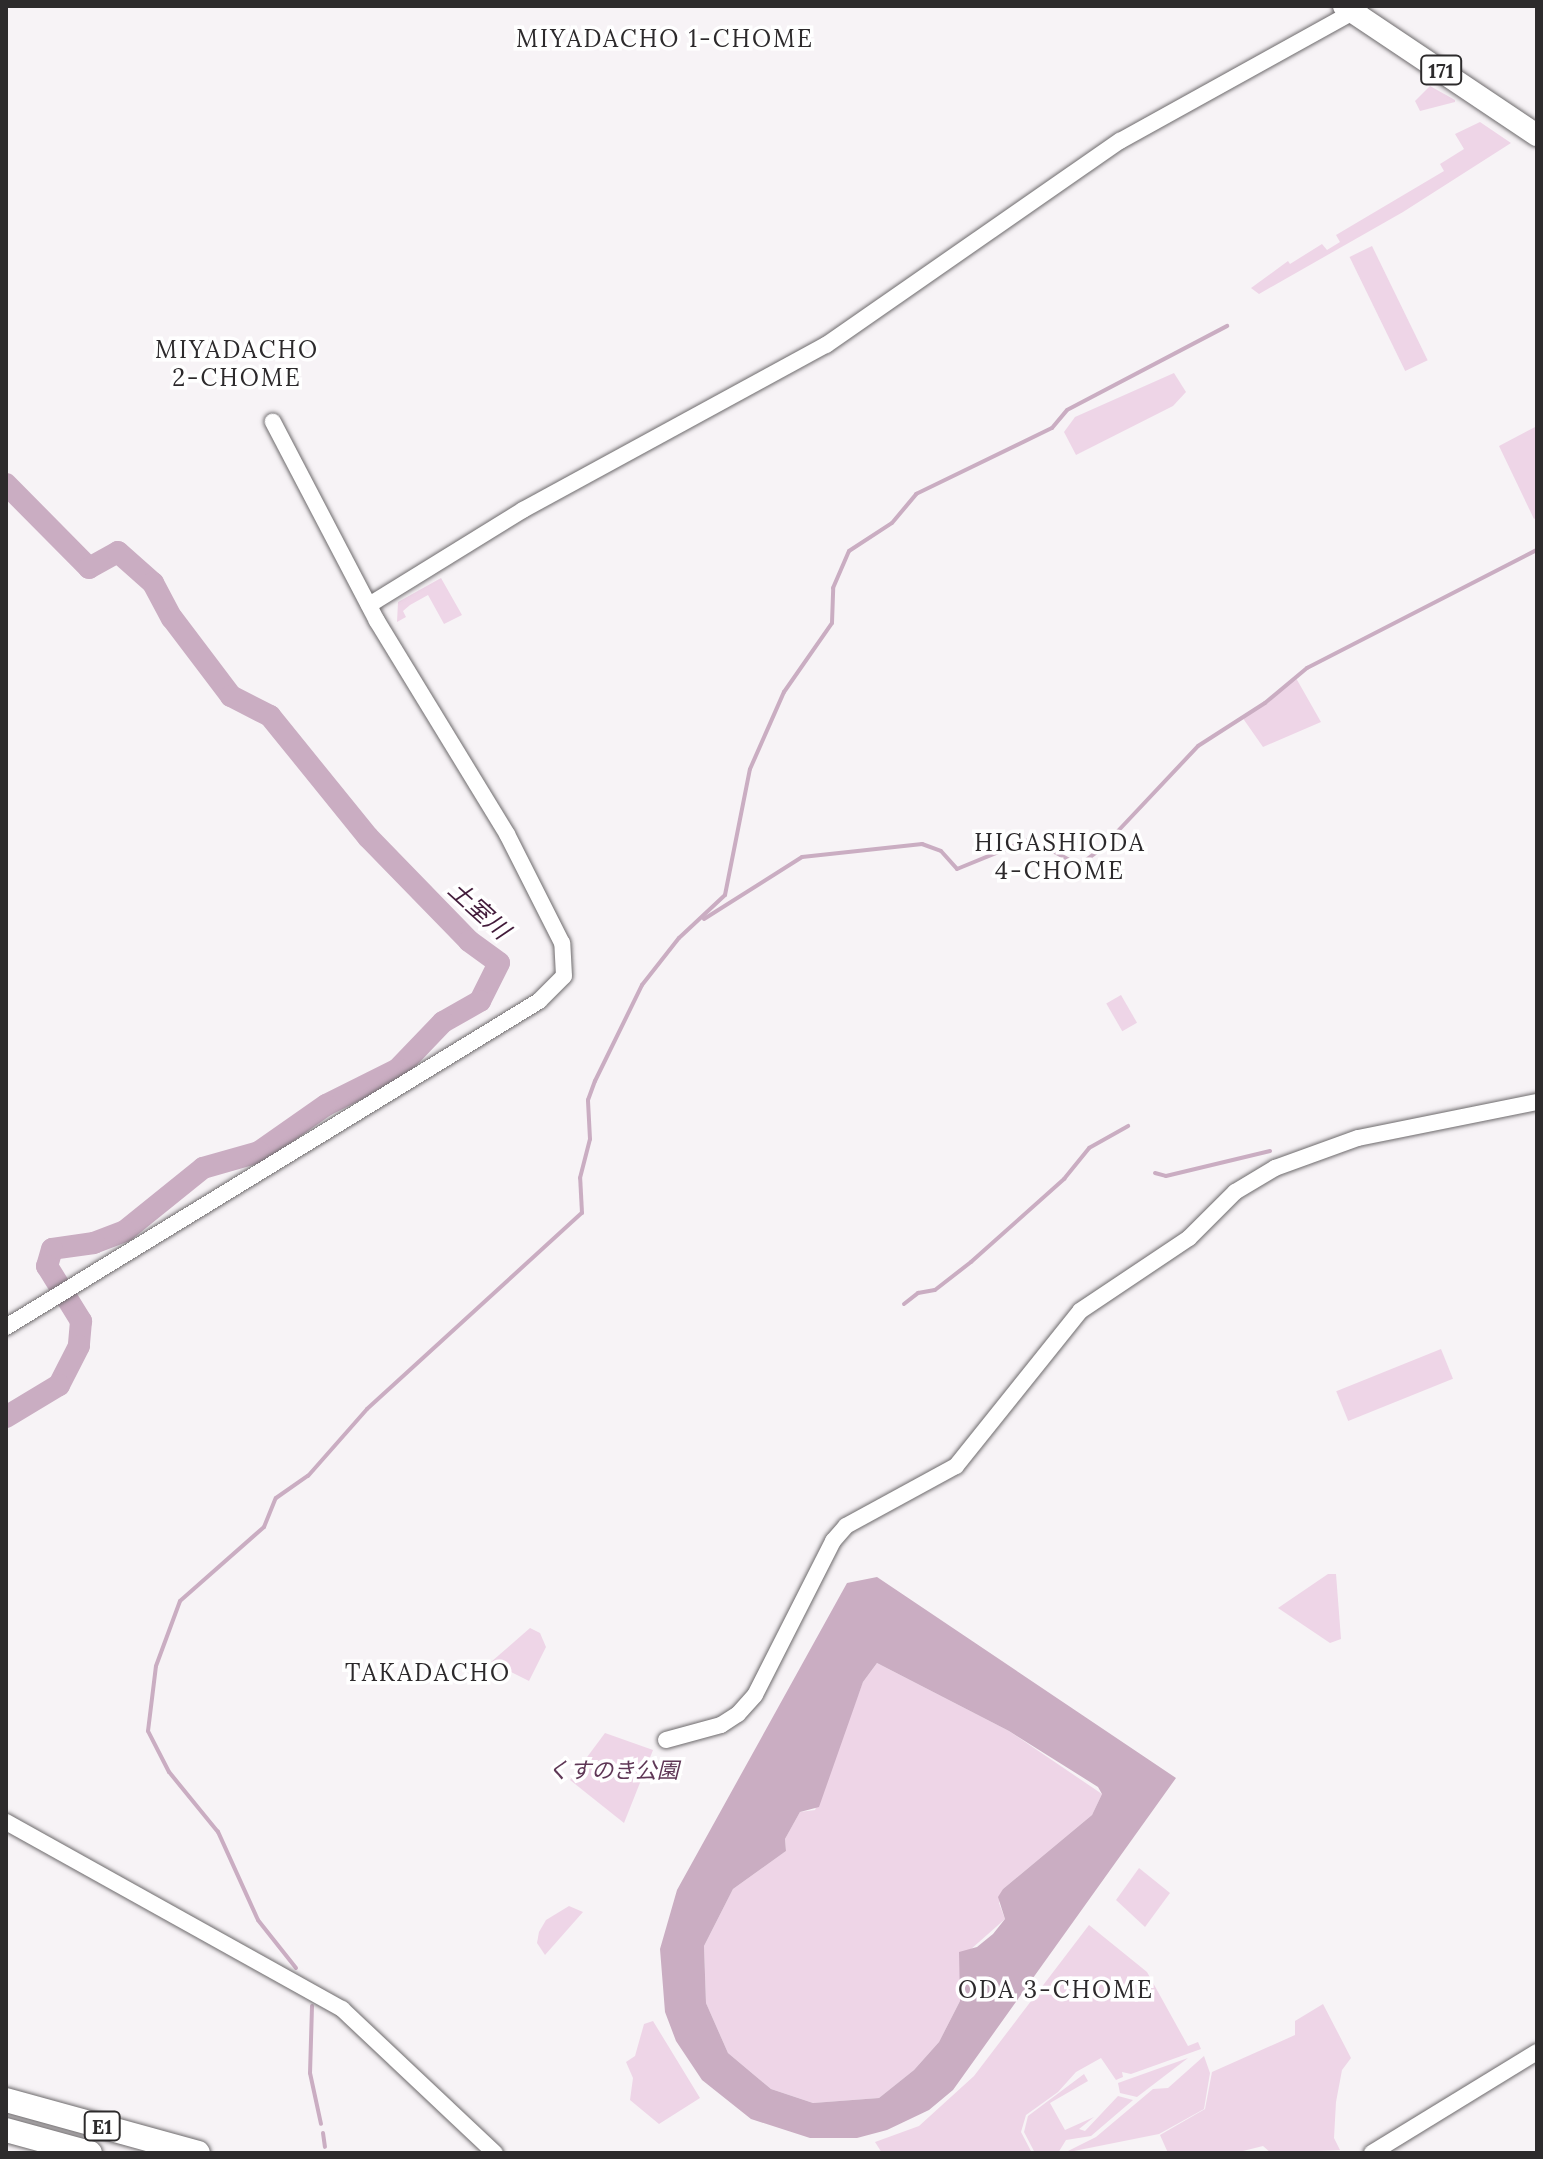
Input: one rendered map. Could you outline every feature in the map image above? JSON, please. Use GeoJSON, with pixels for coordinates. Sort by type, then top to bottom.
{"type":"FeatureCollection","features":[{"type":"Feature","properties":{"kind":"highway","name":"171"},"geometry":{"type":"LineString","coordinates":[[1354,8],[1537,135]]}},
{"type":"Feature","properties":{"kind":"highway","name":"E1"},"geometry":{"type":"LineString","coordinates":[[6,2100],[198,2153]]}},
{"type":"Feature","properties":{"kind":"highway","name":"E1"},"geometry":{"type":"LineString","coordinates":[[6,2130],[90,2153]]}},
{"type":"Feature","properties":{"kind":"street"},"geometry":{"type":"LineString","coordinates":[[369,605],[523,510],[826,345],[1120,141],[1354,8]]}},
{"type":"Feature","properties":{"kind":"street"},"geometry":{"type":"LineString","coordinates":[[6,1327],[539,1001],[562,981],[565,951],[513,847],[369,605],[273,422]]}},
{"type":"Feature","properties":{"kind":"street"},"geometry":{"type":"LineString","coordinates":[[666,1740],[721,1725],[738,1714],[755,1695],[833,1541],[846,1526],[956,1466],[1080,1311],[1189,1238],[1235,1192],[1266,1172],[1347,1141],[1537,1102]]}},
{"type":"Feature","properties":{"kind":"street"},"geometry":{"type":"LineString","coordinates":[[6,1822],[342,2009],[495,2153]]}},
{"type":"Feature","properties":{"kind":"street"},"geometry":{"type":"LineString","coordinates":[[1372,2153],[1537,2052]]}},
{"type":"Feature","properties":{"kind":"green space"},"geometry":{"type":"Polygon","coordinates":[[[1430,86],[1455,102],[1420,111],[1415,101],[1430,86]]]}},
{"type":"Feature","properties":{"kind":"green space"},"geometry":{"type":"Polygon","coordinates":[[[1480,122],[1511,143],[1403,212],[1259,294],[1251,288],[1288,261],[1290,264],[1322,244],[1327,250],[1340,242],[1336,235],[1444,171],[1440,164],[1464,149],[1455,134],[1480,122]]]}},
{"type":"Feature","properties":{"kind":"green space"},"geometry":{"type":"Polygon","coordinates":[[[1372,246],[1428,360],[1405,371],[1350,257],[1372,246]]]}},
{"type":"Feature","properties":{"kind":"green space"},"geometry":{"type":"Polygon","coordinates":[[[1174,373],[1186,392],[1173,406],[1076,455],[1064,432],[1075,417],[1174,373]]]}},
{"type":"Feature","properties":{"kind":"green space"},"geometry":{"type":"Polygon","coordinates":[[[1537,426],[1537,517],[1534,519],[1499,446],[1537,426]]]}},
{"type":"Feature","properties":{"kind":"green space"},"geometry":{"type":"Polygon","coordinates":[[[441,578],[462,615],[444,624],[428,595],[403,611],[406,617],[397,622],[398,602],[441,578]]]}},
{"type":"Feature","properties":{"kind":"green space"},"geometry":{"type":"Polygon","coordinates":[[[1296,678],[1321,722],[1263,747],[1242,717],[1267,704],[1296,678]]]}},
{"type":"Feature","properties":{"kind":"green space"},"geometry":{"type":"Polygon","coordinates":[[[1121,995],[1137,1023],[1122,1031],[1106,1004],[1121,995]]]}},
{"type":"Feature","properties":{"kind":"green space"},"geometry":{"type":"Polygon","coordinates":[[[1441,1349],[1453,1379],[1348,1421],[1336,1391],[1441,1349]]]}},
{"type":"Feature","properties":{"kind":"green space"},"geometry":{"type":"Polygon","coordinates":[[[1328,1574],[1336,1574],[1341,1639],[1330,1643],[1278,1608],[1328,1574]]]}},
{"type":"Feature","properties":{"kind":"green space"},"geometry":{"type":"Polygon","coordinates":[[[530,1628],[540,1633],[546,1647],[529,1681],[491,1662],[530,1628]]]}},
{"type":"Feature","properties":{"kind":"green space"},"geometry":{"type":"Polygon","coordinates":[[[877,1663],[1009,1731],[1102,1794],[1092,1815],[1003,1889],[999,1903],[1005,1919],[970,1950],[961,1968],[960,2001],[939,2042],[914,2070],[879,2098],[813,2103],[771,2089],[728,2053],[706,2003],[704,1946],[733,1889],[786,1851],[785,1839],[800,1812],[815,1810],[863,1682],[877,1663]]]}},
{"type":"Feature","properties":{"kind":"green space","name":"くすのき公園"},"geometry":{"type":"Polygon","coordinates":[[[605,1733],[653,1750],[624,1823],[570,1780],[605,1733]]]}},
{"type":"Feature","properties":{"kind":"green space"},"geometry":{"type":"Polygon","coordinates":[[[1139,1868],[1170,1893],[1145,1927],[1116,1900],[1139,1868]]]}},
{"type":"Feature","properties":{"kind":"green space"},"geometry":{"type":"Polygon","coordinates":[[[569,1906],[583,1912],[545,1955],[537,1943],[539,1932],[546,1920],[569,1906]]]}},
{"type":"Feature","properties":{"kind":"green space"},"geometry":{"type":"Polygon","coordinates":[[[1089,1925],[1147,1972],[1188,2046],[1198,2042],[1201,2049],[1131,2074],[1122,2072],[1123,2077],[1116,2080],[1101,2058],[1076,2072],[1058,2092],[1026,2115],[1021,2132],[1032,2153],[882,2153],[875,2142],[919,2126],[974,2076],[1089,1925]]]}},
{"type":"Feature","properties":{"kind":"green space"},"geometry":{"type":"Polygon","coordinates":[[[1323,2004],[1351,2058],[1342,2070],[1336,2102],[1334,2138],[1340,2150],[1271,2153],[1263,2146],[1235,2153],[1168,2153],[1160,2135],[1205,2109],[1212,2072],[1295,2035],[1295,2021],[1323,2004]]]}},
{"type":"Feature","properties":{"kind":"green space"},"geometry":{"type":"Polygon","coordinates":[[[653,2021],[700,2098],[659,2124],[630,2100],[633,2078],[626,2062],[635,2056],[644,2024],[653,2021]]]}},
{"type":"Feature","properties":{"kind":"green space"},"geometry":{"type":"Polygon","coordinates":[[[1204,2056],[1210,2073],[1204,2109],[1159,2134],[1064,2153],[1096,2137],[1153,2089],[1168,2088],[1204,2056]]]}},
{"type":"Feature","properties":{"kind":"green space"},"geometry":{"type":"Polygon","coordinates":[[[1188,2058],[1137,2097],[1120,2093],[1118,2083],[1188,2058]]]}},
{"type":"Feature","properties":{"kind":"green space"},"geometry":{"type":"Polygon","coordinates":[[[1084,2074],[1088,2081],[1050,2103],[1065,2130],[1094,2117],[1079,2129],[1085,2131],[1118,2096],[1133,2100],[1091,2136],[1066,2140],[1058,2153],[1035,2153],[1024,2132],[1028,2116],[1084,2074]]]}},
{"type":"Feature","properties":{"kind":"shaded area"},"geometry":{"type":"Polygon","coordinates":[[[877,1577],[1176,1778],[953,2090],[929,2110],[887,2130],[857,2138],[810,2138],[751,2119],[702,2080],[676,2041],[665,2012],[660,1949],[677,1890],[847,1583],[877,1577]],[[877,1663],[863,1682],[819,1807],[800,1812],[785,1839],[786,1851],[733,1889],[704,1946],[706,2003],[728,2053],[771,2089],[813,2103],[879,2098],[914,2070],[939,2042],[960,2001],[959,1952],[977,1947],[1005,1919],[998,1897],[1003,1889],[1092,1815],[1102,1794],[1098,1787],[1009,1731],[877,1663]]]}},
{"type":"Feature","properties":{"kind":"waterway"},"geometry":{"type":"LineString","coordinates":[[296,1968],[258,1920],[218,1832],[169,1772],[148,1731],[156,1666],[180,1601],[264,1527],[276,1498],[308,1476],[367,1409],[582,1213],[580,1178],[590,1139],[588,1100],[595,1081],[642,985],[679,938],[725,895],[750,769],[784,692],[832,623],[833,588],[849,551],[892,523],[916,494],[1052,428],[1067,410],[1227,326]]}},
{"type":"Feature","properties":{"kind":"waterway","name":"土室川"},"geometry":{"type":"LineString","coordinates":[[6,484],[89,568],[118,552],[153,583],[172,618],[231,696],[270,716],[368,837],[469,941],[499,963],[480,1001],[443,1022],[398,1069],[326,1105],[259,1152],[203,1168],[125,1231],[94,1243],[52,1249],[47,1266],[81,1321],[79,1346],[59,1385],[6,1417]]}},
{"type":"Feature","properties":{"kind":"waterway"},"geometry":{"type":"LineString","coordinates":[[704,919],[802,857],[922,844],[941,851],[957,869],[1030,839],[1079,865],[1101,849],[1198,746],[1265,703],[1307,668],[1537,550]]}},
{"type":"Feature","properties":{"kind":"waterway"},"geometry":{"type":"LineString","coordinates":[[904,1304],[918,1293],[935,1290],[971,1262],[1064,1179],[1089,1148],[1128,1126]]}},
{"type":"Feature","properties":{"kind":"waterway"},"geometry":{"type":"LineString","coordinates":[[1155,1173],[1166,1176],[1270,1151]]}},
{"type":"Feature","properties":{"kind":"waterway"},"geometry":{"type":"LineString","coordinates":[[312,2006],[310,2073],[321,2124]]}},
{"type":"Feature","properties":{"kind":"waterway"},"geometry":{"type":"LineString","coordinates":[[323,2133],[325,2147]]}},
{"type":"Feature","properties":{"kind":"district","name":"MIYADACHO 1-CHOME"},"geometry":{"type":"Point","coordinates":[665,39]}},
{"type":"Feature","properties":{"kind":"district","name":"MIYADACHO 2-CHOME"},"geometry":{"type":"Point","coordinates":[237,364]}},
{"type":"Feature","properties":{"kind":"district","name":"HIGASHIODA 4-CHOME"},"geometry":{"type":"Point","coordinates":[1060,857]}},
{"type":"Feature","properties":{"kind":"district","name":"TAKADACHO"},"geometry":{"type":"Point","coordinates":[428,1673]}},
{"type":"Feature","properties":{"kind":"district","name":"ODA 3-CHOME"},"geometry":{"type":"Point","coordinates":[1056,1990]}}]}
